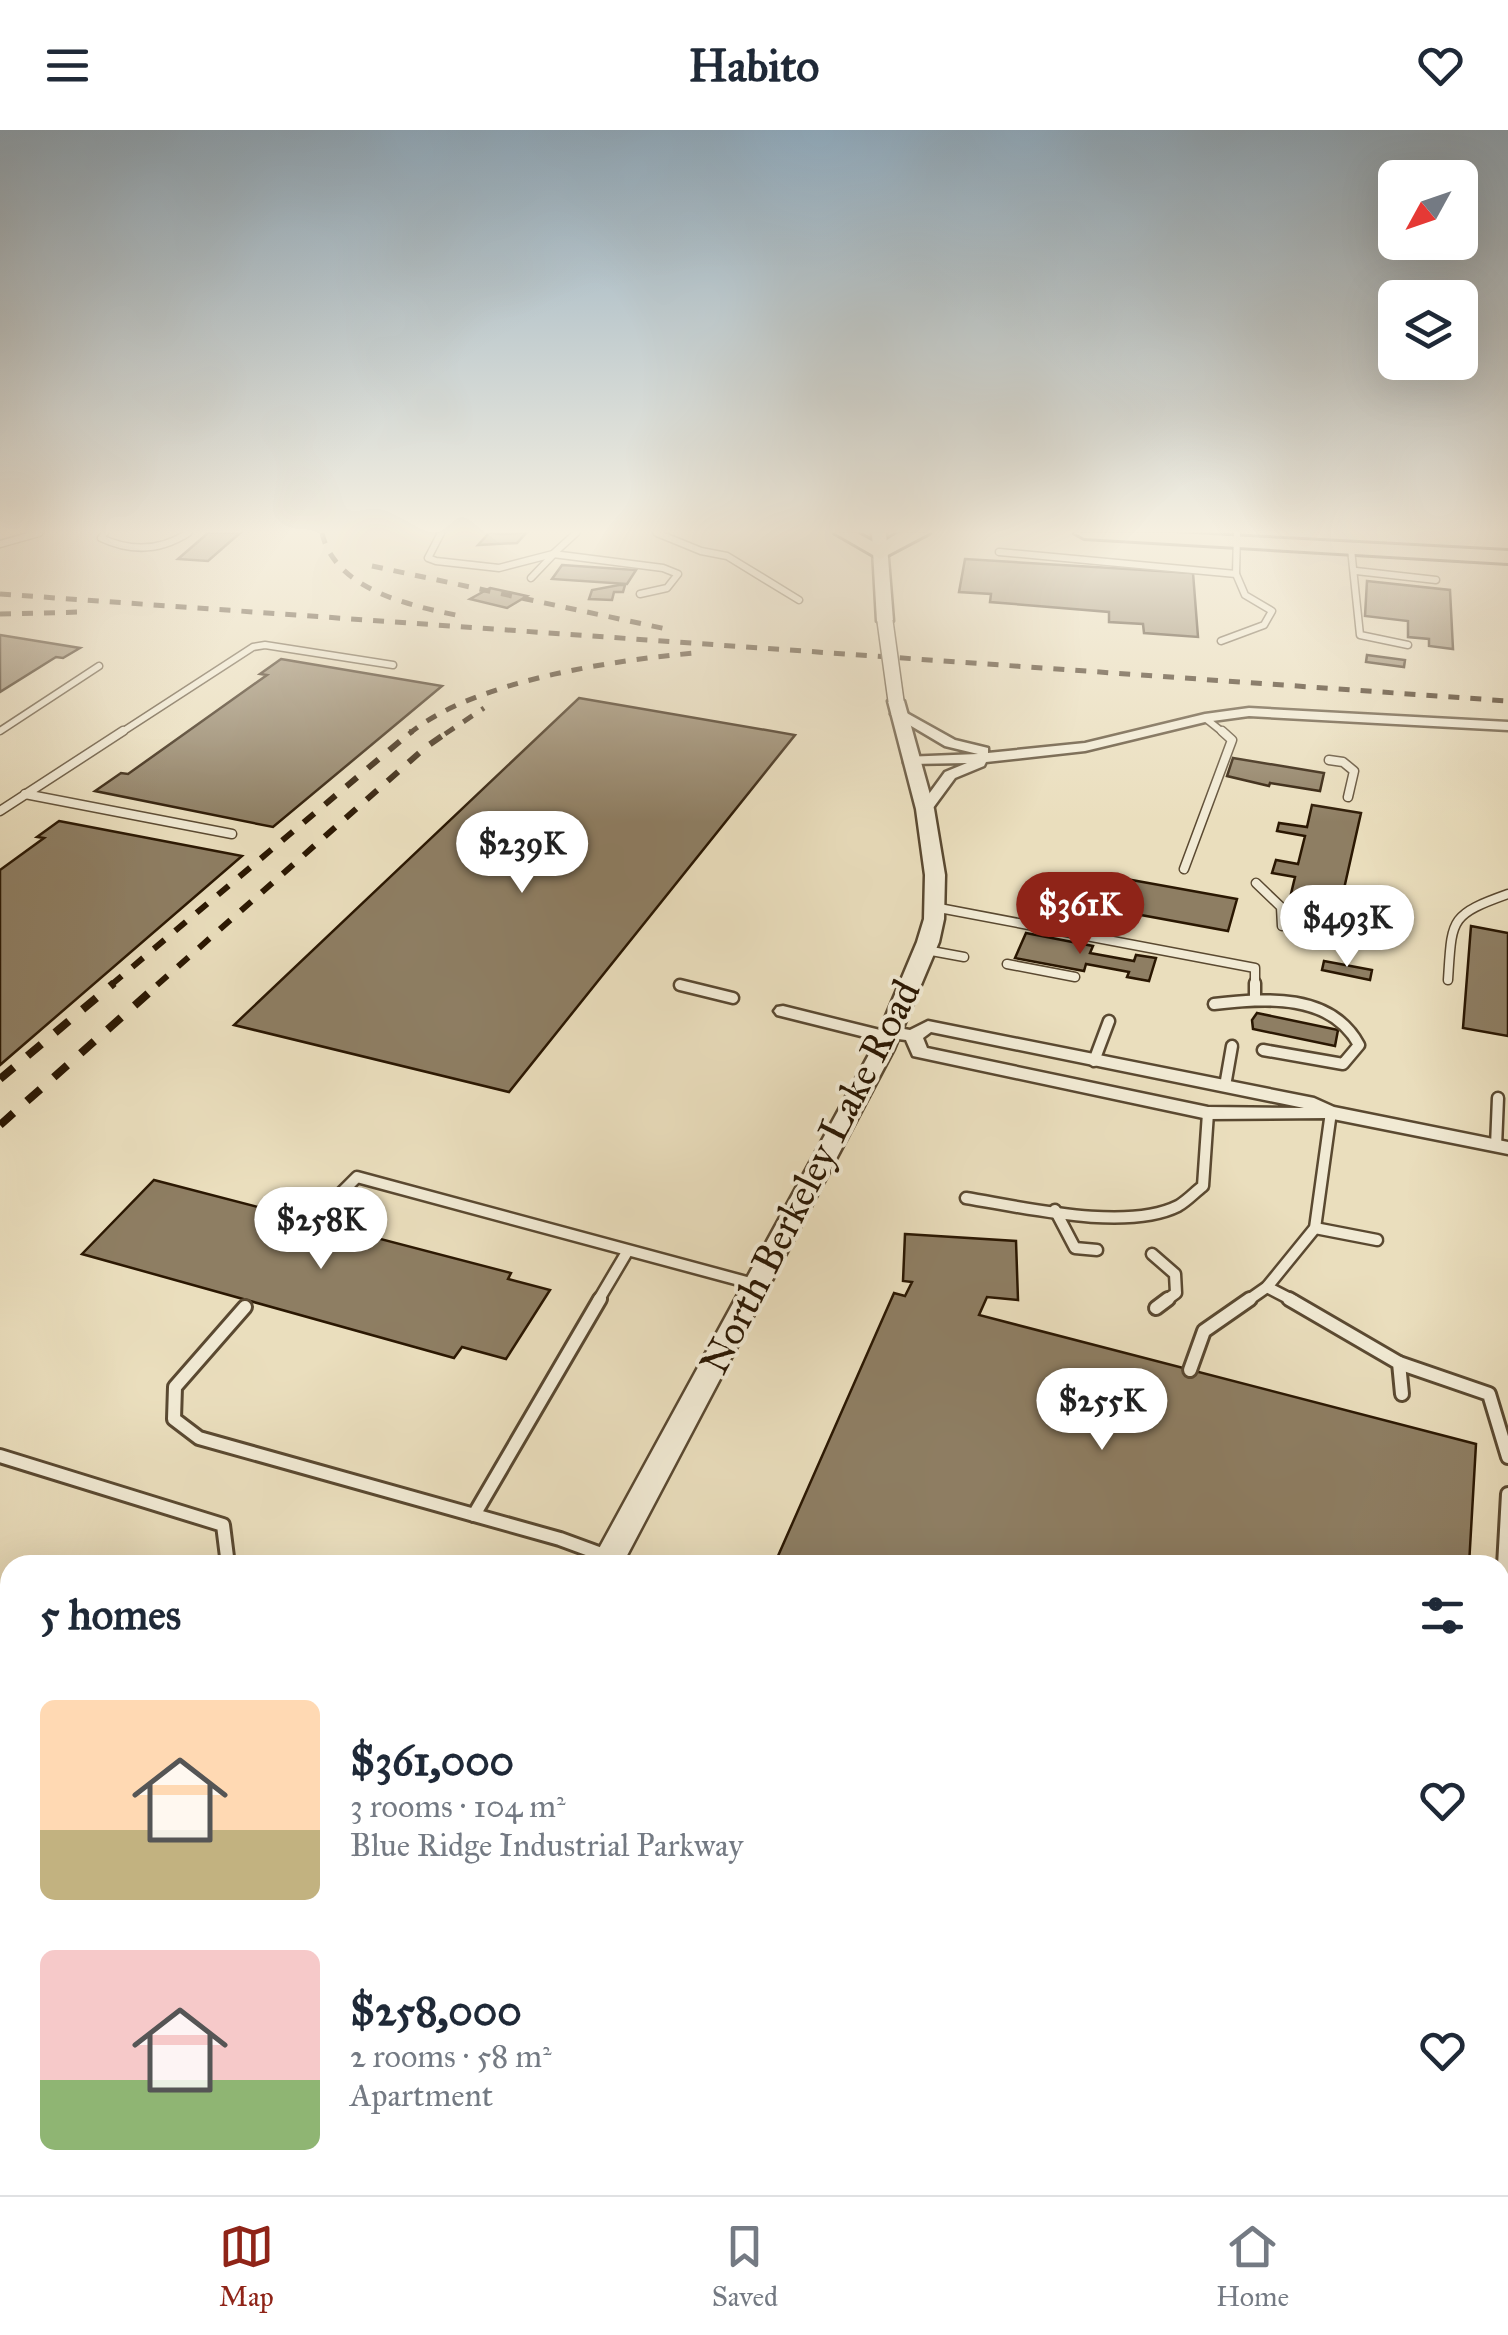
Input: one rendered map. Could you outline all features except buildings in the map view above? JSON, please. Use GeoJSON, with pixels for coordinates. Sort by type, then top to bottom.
{"type":"FeatureCollection","features":[{"type":"Feature","properties":{"kind":"street","name":"North Berkeley Lake Road"},"geometry":{"type":"LineString","coordinates":[[611,1555],[898,1036],[925,950],[934,907],[935,875],[925,810],[897,707],[886,629]]}},
{"type":"Feature","properties":{"kind":"street"},"geometry":{"type":"LineString","coordinates":[[897,707],[950,742],[986,752],[1020,755]]}},
{"type":"Feature","properties":{"kind":"street"},"geometry":{"type":"LineString","coordinates":[[909,760],[1084,748],[1205,718],[1250,712],[1508,726]]}},
{"type":"Feature","properties":{"kind":"street"},"geometry":{"type":"LineString","coordinates":[[925,810],[950,775],[971,764],[1020,755]]}},
{"type":"Feature","properties":{"kind":"street"},"geometry":{"type":"LineString","coordinates":[[783,1011],[898,1036],[920,1052],[1208,1113],[1329,1112]]}},
{"type":"Feature","properties":{"kind":"street"},"geometry":{"type":"LineString","coordinates":[[898,1036],[928,1026],[1314,1104],[1329,1112],[1502,1147]]}},
{"type":"Feature","properties":{"kind":"lane"},"geometry":{"type":"LineString","coordinates":[[1221,641],[1252,629]]}},
{"type":"Feature","properties":{"kind":"lane"},"geometry":{"type":"LineString","coordinates":[[1360,629],[1360,635],[1408,645]]}},
{"type":"Feature","properties":{"kind":"lane"},"geometry":{"type":"LineString","coordinates":[[0,811],[253,647],[265,645],[393,665]]}},
{"type":"Feature","properties":{"kind":"lane"},"geometry":{"type":"LineString","coordinates":[[0,732],[99,666]]}},
{"type":"Feature","properties":{"kind":"lane"},"geometry":{"type":"LineString","coordinates":[[1184,869],[1232,740],[1205,718]]}},
{"type":"Feature","properties":{"kind":"lane"},"geometry":{"type":"LineString","coordinates":[[1329,760],[1343,762],[1354,771],[1348,797]]}},
{"type":"Feature","properties":{"kind":"lane"},"geometry":{"type":"LineString","coordinates":[[25,794],[232,834]]}},
{"type":"Feature","properties":{"kind":"lane"},"geometry":{"type":"LineString","coordinates":[[1256,883],[1281,908],[1282,926]]}},
{"type":"Feature","properties":{"kind":"lane"},"geometry":{"type":"LineString","coordinates":[[1448,980],[1451,930],[1466,909],[1502,900],[1508,894]]}},
{"type":"Feature","properties":{"kind":"lane"},"geometry":{"type":"LineString","coordinates":[[934,907],[1255,968],[1254,998]]}},
{"type":"Feature","properties":{"kind":"lane"},"geometry":{"type":"LineString","coordinates":[[925,950],[964,956]]}},
{"type":"Feature","properties":{"kind":"lane"},"geometry":{"type":"LineString","coordinates":[[1007,964],[1075,977]]}},
{"type":"Feature","properties":{"kind":"lane"},"geometry":{"type":"LineString","coordinates":[[680,985],[733,998]]}},
{"type":"Feature","properties":{"kind":"lane"},"geometry":{"type":"LineString","coordinates":[[1214,1004],[1254,998],[1324,1010],[1347,1024],[1358,1045],[1343,1064],[1263,1050]]}},
{"type":"Feature","properties":{"kind":"lane"},"geometry":{"type":"LineString","coordinates":[[1094,1061],[1109,1020]]}},
{"type":"Feature","properties":{"kind":"lane"},"geometry":{"type":"LineString","coordinates":[[1225,1086],[1232,1046]]}},
{"type":"Feature","properties":{"kind":"lane"},"geometry":{"type":"LineString","coordinates":[[1498,1098],[1502,1147]]}},
{"type":"Feature","properties":{"kind":"lane"},"geometry":{"type":"LineString","coordinates":[[1190,1370],[1204,1331],[1267,1287],[1315,1228],[1329,1112]]}},
{"type":"Feature","properties":{"kind":"lane"},"geometry":{"type":"LineString","coordinates":[[966,1198],[1056,1210],[1142,1215],[1176,1207],[1203,1186],[1208,1113]]}},
{"type":"Feature","properties":{"kind":"lane"},"geometry":{"type":"LineString","coordinates":[[316,1218],[357,1178],[758,1285]]}},
{"type":"Feature","properties":{"kind":"lane"},"geometry":{"type":"LineString","coordinates":[[1056,1210],[1075,1248],[1097,1250]]}},
{"type":"Feature","properties":{"kind":"lane"},"geometry":{"type":"LineString","coordinates":[[1315,1228],[1377,1240]]}},
{"type":"Feature","properties":{"kind":"lane"},"geometry":{"type":"LineString","coordinates":[[474,1514],[627,1252]]}},
{"type":"Feature","properties":{"kind":"lane"},"geometry":{"type":"LineString","coordinates":[[1152,1254],[1175,1274],[1176,1294],[1156,1308]]}},
{"type":"Feature","properties":{"kind":"lane"},"geometry":{"type":"LineString","coordinates":[[1267,1287],[1338,1324],[1400,1363],[1489,1394],[1508,1458]]}},
{"type":"Feature","properties":{"kind":"lane"},"geometry":{"type":"LineString","coordinates":[[245,1307],[174,1387],[174,1419],[199,1438],[474,1514],[591,1555]]}},
{"type":"Feature","properties":{"kind":"lane"},"geometry":{"type":"LineString","coordinates":[[1400,1363],[1402,1394]]}},
{"type":"Feature","properties":{"kind":"lane"},"geometry":{"type":"LineString","coordinates":[[0,1456],[224,1525],[227,1555]]}},
{"type":"Feature","properties":{"kind":"lane"},"geometry":{"type":"LineString","coordinates":[[1505,1555],[1508,1494]]}},
{"type":"Feature","properties":{"kind":"railway"},"geometry":{"type":"LineString","coordinates":[[498,629],[1508,701]]}},
{"type":"Feature","properties":{"kind":"railway"},"geometry":{"type":"LineString","coordinates":[[409,734],[469,700],[506,687],[586,668],[695,653]]}},
{"type":"Feature","properties":{"kind":"railway"},"geometry":{"type":"LineString","coordinates":[[445,734],[484,708]]}},
{"type":"Feature","properties":{"kind":"railway"},"geometry":{"type":"LineString","coordinates":[[111,985],[412,731]]}},
{"type":"Feature","properties":{"kind":"railway"},"geometry":{"type":"LineString","coordinates":[[157,985],[426,747],[449,731]]}},
{"type":"Feature","properties":{"kind":"railway"},"geometry":{"type":"LineString","coordinates":[[0,1079],[114,983]]}},
{"type":"Feature","properties":{"kind":"railway"},"geometry":{"type":"LineString","coordinates":[[0,1125],[160,983]]}}]}
